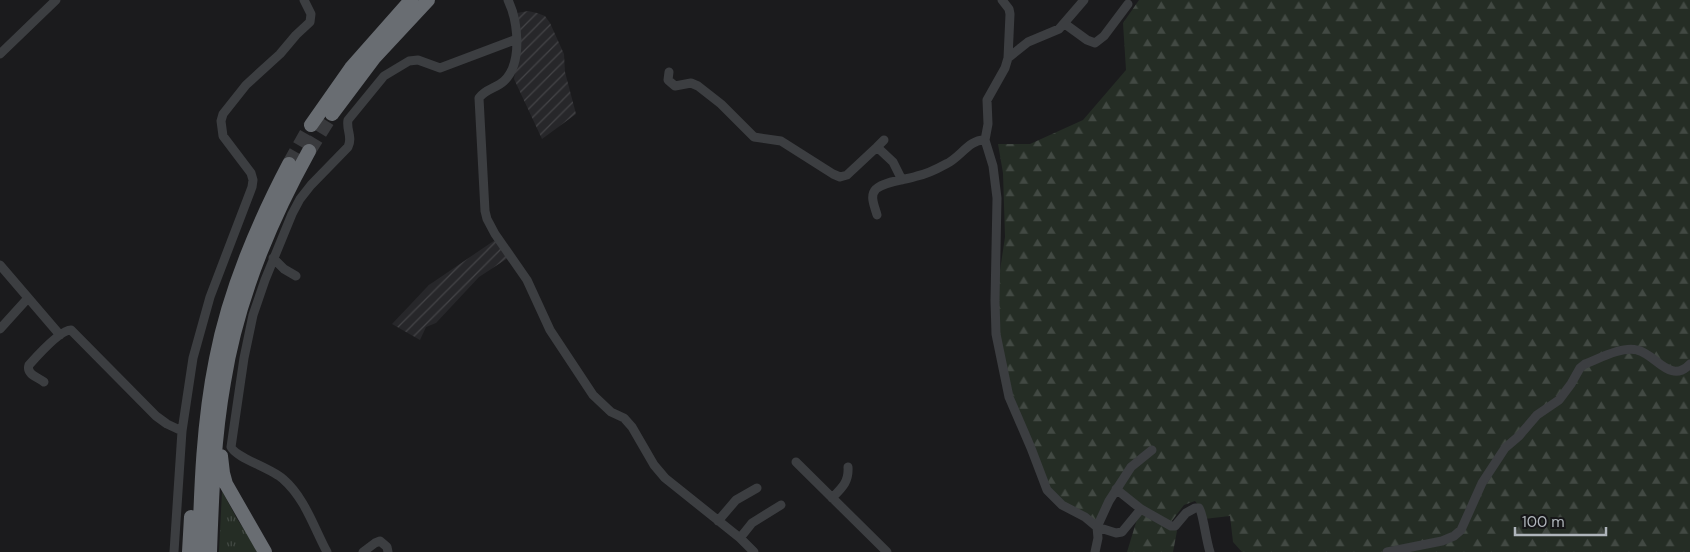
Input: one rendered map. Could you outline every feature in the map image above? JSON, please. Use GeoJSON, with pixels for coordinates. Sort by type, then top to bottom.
{"type":"FeatureCollection","features":[{"type":"Feature","properties":{"kind":"highway"},"geometry":{"type":"LineString","coordinates":[[311,124],[351,68],[411,0]]}},
{"type":"Feature","properties":{"kind":"highway"},"geometry":{"type":"LineString","coordinates":[[332,114],[374,58],[428,0]]}},
{"type":"Feature","properties":{"kind":"highway"},"geometry":{"type":"LineString","coordinates":[[210,552],[218,381],[257,260],[282,202],[309,151]]}},
{"type":"Feature","properties":{"kind":"highway"},"geometry":{"type":"LineString","coordinates":[[199,552],[202,460],[218,381],[227,315],[240,274],[261,220],[289,164]]}},
{"type":"Feature","properties":{"kind":"highway"},"geometry":{"type":"LineString","coordinates":[[189,552],[206,399],[218,381]]}},
{"type":"Feature","properties":{"kind":"highway"},"geometry":{"type":"LineString","coordinates":[[218,381],[220,452],[223,473],[231,493],[265,552]]}},
{"type":"Feature","properties":{"kind":"street"},"geometry":{"type":"LineString","coordinates":[[0,54],[56,0]]}},
{"type":"Feature","properties":{"kind":"street"},"geometry":{"type":"LineString","coordinates":[[174,552],[182,431],[188,383],[198,337],[253,180],[251,173],[224,136],[221,121],[223,114],[246,84],[280,54],[296,34],[310,22],[311,14],[304,0]]}},
{"type":"Feature","properties":{"kind":"street"},"geometry":{"type":"LineString","coordinates":[[508,0],[515,16],[514,64],[507,79],[500,85],[486,91],[479,98],[487,219],[494,234],[526,280],[550,330],[593,395],[611,412],[624,418],[632,427],[661,474],[740,538],[754,552]]}},
{"type":"Feature","properties":{"kind":"street"},"geometry":{"type":"LineString","coordinates":[[1002,0],[1010,14],[1008,58],[1005,68],[987,100],[988,124],[985,140],[993,166],[997,198],[996,334],[1009,397],[1031,448],[1046,490],[1062,506],[1082,516],[1097,527],[1116,533],[1122,532],[1141,509]]}},
{"type":"Feature","properties":{"kind":"street"},"geometry":{"type":"LineString","coordinates":[[1008,58],[1028,42],[1060,29],[1084,0]]}},
{"type":"Feature","properties":{"kind":"street"},"geometry":{"type":"LineString","coordinates":[[1066,24],[1095,44],[1104,36],[1114,20],[1128,4]]}},
{"type":"Feature","properties":{"kind":"street"},"geometry":{"type":"LineString","coordinates":[[327,552],[314,525],[292,488],[272,471],[234,453],[231,443],[244,358],[257,304],[273,258],[300,199],[348,147],[350,139],[348,120],[384,76],[409,61],[418,60],[440,68],[516,39]]}},
{"type":"Feature","properties":{"kind":"street"},"geometry":{"type":"LineString","coordinates":[[669,72],[668,80],[672,85],[691,84],[698,86],[721,104],[754,137],[781,141],[833,174],[847,175],[884,140]]}},
{"type":"Feature","properties":{"kind":"street"},"geometry":{"type":"LineString","coordinates":[[877,215],[873,200],[873,194],[876,190],[948,164],[976,141],[985,140]]}},
{"type":"Feature","properties":{"kind":"street"},"geometry":{"type":"LineString","coordinates":[[877,147],[890,158],[902,180]]}},
{"type":"Feature","properties":{"kind":"street"},"geometry":{"type":"LineString","coordinates":[[273,258],[284,269],[296,276]]}},
{"type":"Feature","properties":{"kind":"street"},"geometry":{"type":"LineString","coordinates":[[0,265],[60,335]]}},
{"type":"Feature","properties":{"kind":"street"},"geometry":{"type":"LineString","coordinates":[[0,329],[28,298]]}},
{"type":"Feature","properties":{"kind":"street"},"geometry":{"type":"LineString","coordinates":[[44,382],[30,372],[28,366],[60,335],[71,330],[156,416],[182,431]]}},
{"type":"Feature","properties":{"kind":"street"},"geometry":{"type":"LineString","coordinates":[[1387,552],[1442,541],[1454,536],[1461,530],[1482,483],[1500,455],[1537,415],[1559,400],[1580,368],[1585,364],[1629,349],[1642,351],[1669,370],[1676,372],[1684,370],[1690,364]]}},
{"type":"Feature","properties":{"kind":"street"},"geometry":{"type":"LineString","coordinates":[[1095,552],[1098,534],[1097,527],[1116,489],[1131,467],[1152,450]]}},
{"type":"Feature","properties":{"kind":"street"},"geometry":{"type":"LineString","coordinates":[[796,462],[887,552]]}},
{"type":"Feature","properties":{"kind":"street"},"geometry":{"type":"LineString","coordinates":[[832,498],[845,485],[849,476],[848,467]]}},
{"type":"Feature","properties":{"kind":"street"},"geometry":{"type":"LineString","coordinates":[[718,521],[736,500],[758,488]]}},
{"type":"Feature","properties":{"kind":"street"},"geometry":{"type":"LineString","coordinates":[[1116,489],[1141,509],[1170,526],[1175,526],[1190,510],[1199,508],[1202,513],[1210,552]]}},
{"type":"Feature","properties":{"kind":"street"},"geometry":{"type":"LineString","coordinates":[[740,538],[756,520],[781,506]]}},
{"type":"Feature","properties":{"kind":"street"},"geometry":{"type":"LineString","coordinates":[[364,552],[380,541],[387,547],[388,552]]}},
{"type":"Feature","properties":{"kind":"shaded area"},"geometry":{"type":"Polygon","coordinates":[[[528,11],[545,16],[550,23],[564,54],[565,72],[576,114],[542,139],[514,79],[520,36],[517,13],[528,11]]]}},
{"type":"Feature","properties":{"kind":"shaded area"},"geometry":{"type":"Polygon","coordinates":[[[495,240],[508,258],[479,277],[436,323],[426,327],[420,340],[392,324],[429,285],[495,240]]]}},
{"type":"Feature","properties":{"kind":"green space"},"geometry":{"type":"Polygon","coordinates":[[[1139,0],[1690,0],[1690,552],[1242,552],[1233,542],[1230,516],[1204,519],[1203,511],[1195,501],[1184,505],[1171,522],[1177,531],[1173,552],[1127,552],[1141,506],[1119,489],[1097,524],[1053,495],[1016,407],[1004,360],[998,323],[999,277],[1005,237],[1003,173],[998,144],[1030,144],[1083,120],[1126,70],[1123,23],[1139,0]]]}},
{"type":"Feature","properties":{"kind":"green space"},"geometry":{"type":"Polygon","coordinates":[[[222,491],[237,519],[259,552],[219,552],[222,491]]]}},
{"type":"Feature","properties":{"kind":"tunnel"},"geometry":{"type":"LineString","coordinates":[[309,151],[332,114]]}},
{"type":"Feature","properties":{"kind":"tunnel"},"geometry":{"type":"LineString","coordinates":[[289,164],[311,125]]}}]}
